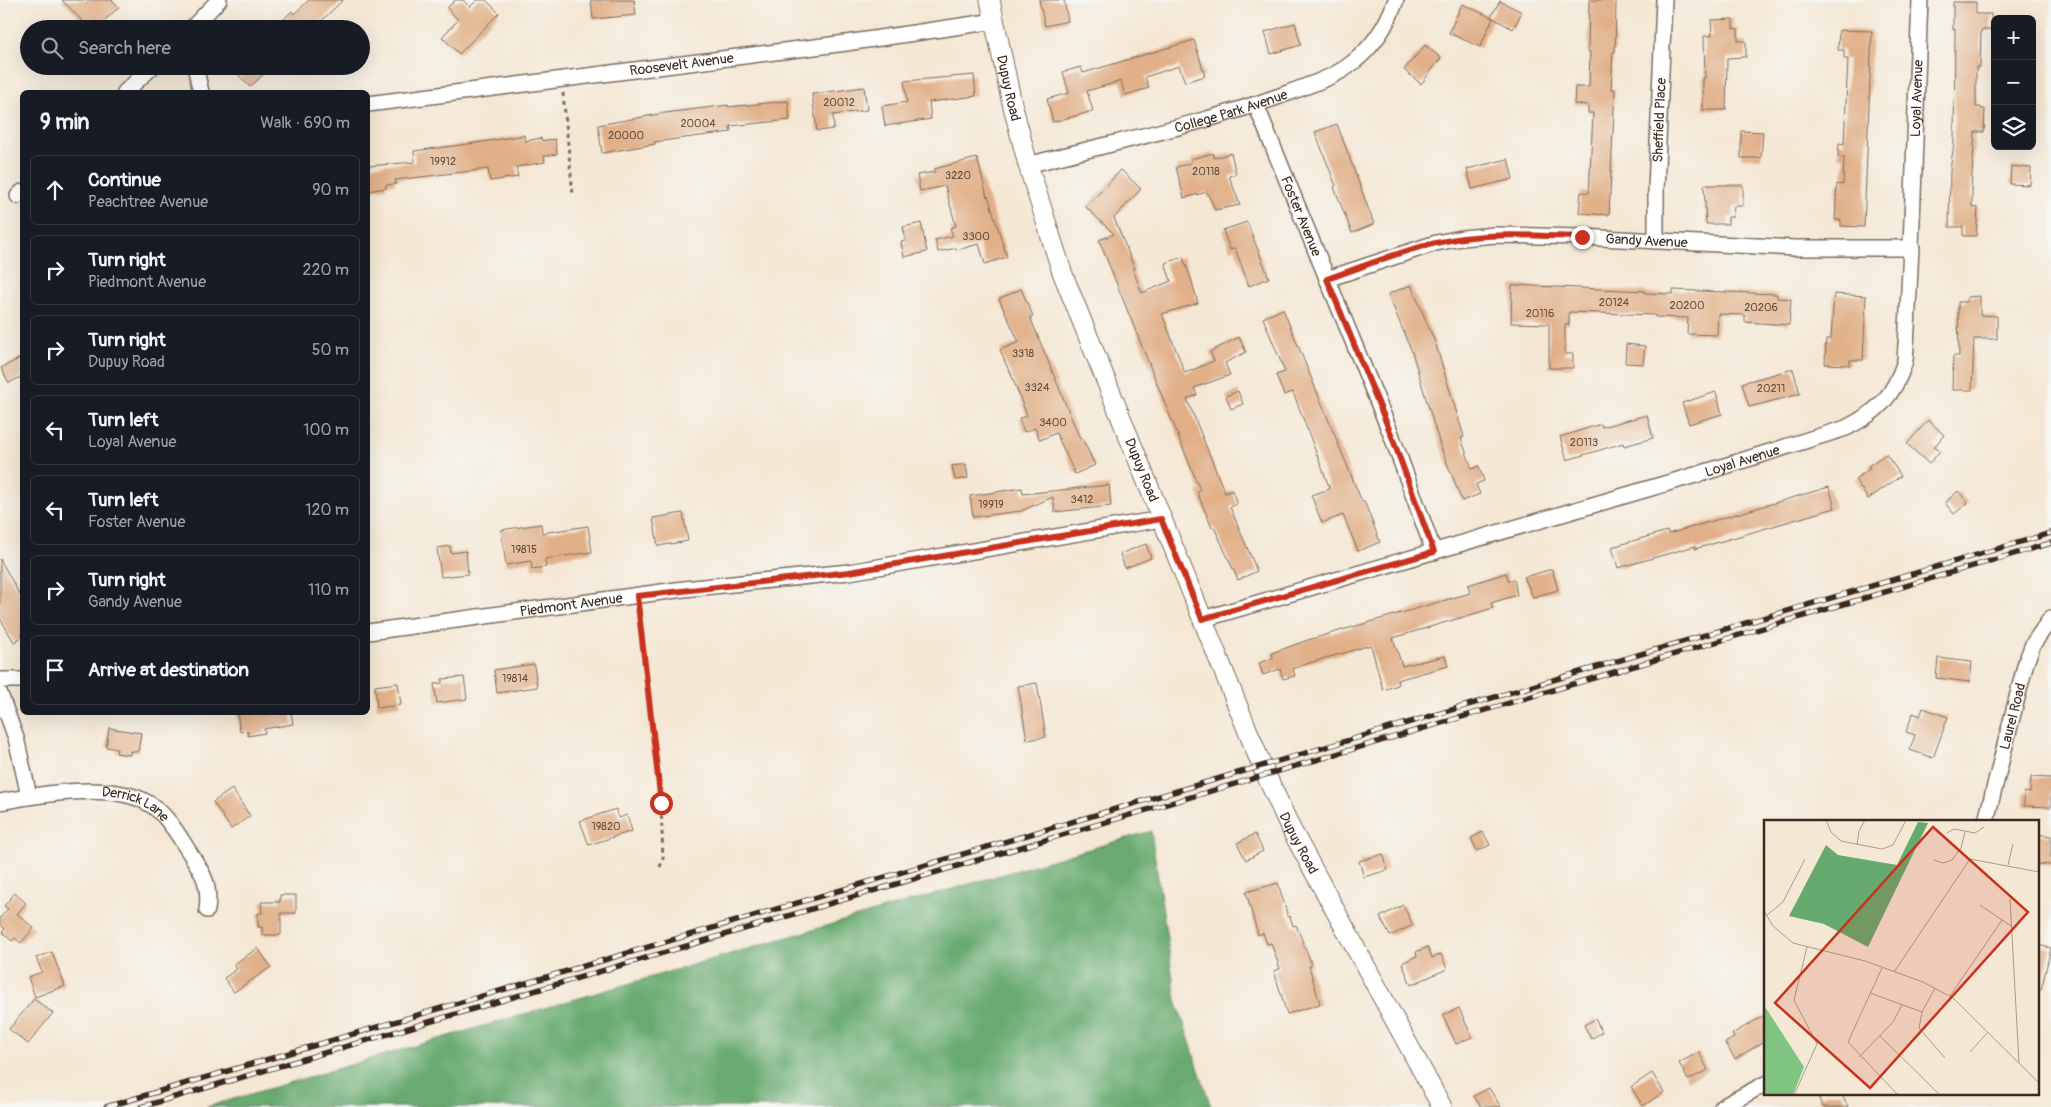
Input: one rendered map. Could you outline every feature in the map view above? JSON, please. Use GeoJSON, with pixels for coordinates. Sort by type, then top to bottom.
{"type":"FeatureCollection","features":[{"type":"Feature","properties":{"kind":"street"},"geometry":{"type":"LineString","coordinates":[[200,20],[220,0]]}},
{"type":"Feature","properties":{"kind":"street","name":"Dupuy Road"},"geometry":{"type":"LineString","coordinates":[[990,0],[1011,99],[1028,165],[1062,272],[1161,519],[1262,766],[1291,829],[1442,1107]]}},
{"type":"Feature","properties":{"kind":"street","name":"College Park Avenue"},"geometry":{"type":"LineString","coordinates":[[1028,165],[1256,105],[1327,78],[1349,65],[1364,52],[1379,34],[1390,16],[1396,0]]}},
{"type":"Feature","properties":{"kind":"street","name":"Sheffield Place"},"geometry":{"type":"LineString","coordinates":[[1656,241],[1656,190],[1664,0]]}},
{"type":"Feature","properties":{"kind":"street","name":"Loyal Avenue"},"geometry":{"type":"LineString","coordinates":[[1202,619],[1718,468],[1846,428],[1866,418],[1880,406],[1892,392],[1905,361],[1912,248],[1913,160],[1920,0]]}},
{"type":"Feature","properties":{"kind":"street","name":"Roosevelt Avenue"},"geometry":{"type":"LineString","coordinates":[[370,104],[846,43],[995,21]]}},
{"type":"Feature","properties":{"kind":"street"},"geometry":{"type":"LineString","coordinates":[[127,90],[143,75]]}},
{"type":"Feature","properties":{"kind":"street"},"geometry":{"type":"LineString","coordinates":[[197,75],[200,90]]}},
{"type":"Feature","properties":{"kind":"street","name":"Foster Avenue"},"geometry":{"type":"LineString","coordinates":[[1256,105],[1391,434],[1434,552]]}},
{"type":"Feature","properties":{"kind":"street","name":"Gandy Avenue"},"geometry":{"type":"LineString","coordinates":[[1327,279],[1420,248],[1462,238],[1495,235],[1794,248],[1912,248]]}},
{"type":"Feature","properties":{"kind":"street","name":"Piedmont Avenue"},"geometry":{"type":"LineString","coordinates":[[370,632],[637,596],[849,572],[1161,519]]}},
{"type":"Feature","properties":{"kind":"street","name":"Laurel Road"},"geometry":{"type":"LineString","coordinates":[[1986,820],[2026,662],[2033,644],[2051,618]]}},
{"type":"Feature","properties":{"kind":"street"},"geometry":{"type":"LineString","coordinates":[[0,680],[20,680]]}},
{"type":"Feature","properties":{"kind":"street"},"geometry":{"type":"LineString","coordinates":[[0,694],[16,738],[29,796]]}},
{"type":"Feature","properties":{"kind":"street","name":"Derrick Lane"},"geometry":{"type":"LineString","coordinates":[[0,802],[29,796],[104,791],[126,794],[148,802],[176,830],[204,875],[209,893],[207,910]]}},
{"type":"Feature","properties":{"kind":"street"},"geometry":{"type":"LineString","coordinates":[[1722,1107],[1764,1085]]}},
{"type":"Feature","properties":{"kind":"path"},"geometry":{"type":"LineString","coordinates":[[561,80],[573,196]]}},
{"type":"Feature","properties":{"kind":"path"},"geometry":{"type":"LineString","coordinates":[[637,596],[661,803],[663,859],[660,867]]}},
{"type":"Feature","properties":{"kind":"green space"},"geometry":{"type":"Polygon","coordinates":[[[1151,831],[1176,999],[1211,1107],[206,1107],[1151,831]]]}},
{"type":"Feature","properties":{"kind":"building"},"geometry":{"type":"Polygon","coordinates":[[[62,0],[112,0],[119,7],[105,20],[81,20],[62,0]]]}},
{"type":"Feature","properties":{"kind":"building"},"geometry":{"type":"Polygon","coordinates":[[[309,0],[343,0],[322,20],[283,20],[292,11],[294,14],[309,0]]]}},
{"type":"Feature","properties":{"kind":"building"},"geometry":{"type":"Polygon","coordinates":[[[455,0],[463,0],[470,7],[477,0],[486,0],[499,13],[459,54],[442,37],[458,20],[447,8],[455,0]]]}},
{"type":"Feature","properties":{"kind":"building"},"geometry":{"type":"Polygon","coordinates":[[[591,0],[634,0],[636,15],[593,19],[591,0]]]}},
{"type":"Feature","properties":{"kind":"building"},"geometry":{"type":"Polygon","coordinates":[[[1039,0],[1064,0],[1068,21],[1045,26],[1039,0]]]}},
{"type":"Feature","properties":{"kind":"building"},"geometry":{"type":"Polygon","coordinates":[[[1589,0],[1616,0],[1615,52],[1613,52],[1611,89],[1615,89],[1609,215],[1579,213],[1581,192],[1589,193],[1593,113],[1588,113],[1588,105],[1574,104],[1575,87],[1589,87],[1589,0]]]}},
{"type":"Feature","properties":{"kind":"building"},"geometry":{"type":"Polygon","coordinates":[[[1500,1],[1522,12],[1513,29],[1491,17],[1500,1]]]}},
{"type":"Feature","properties":{"kind":"building"},"geometry":{"type":"Polygon","coordinates":[[[1953,2],[1976,2],[1976,14],[1991,14],[1991,30],[1981,30],[1980,67],[1976,67],[1976,107],[1985,109],[1984,132],[1975,132],[1971,189],[1972,207],[1978,208],[1976,236],[1963,236],[1963,227],[1949,227],[1950,171],[1954,142],[1955,29],[1953,29],[1953,2]]]}},
{"type":"Feature","properties":{"kind":"building"},"geometry":{"type":"Polygon","coordinates":[[[1462,4],[1493,18],[1480,47],[1449,33],[1462,4]]]}},
{"type":"Feature","properties":{"kind":"building"},"geometry":{"type":"Polygon","coordinates":[[[1733,19],[1733,28],[1738,29],[1738,41],[1746,41],[1746,57],[1727,58],[1726,110],[1703,110],[1703,78],[1705,78],[1704,36],[1712,36],[1711,20],[1733,19]]]}},
{"type":"Feature","properties":{"kind":"building"},"geometry":{"type":"Polygon","coordinates":[[[1295,23],[1301,45],[1271,54],[1265,32],[1295,23]]]}},
{"type":"Feature","properties":{"kind":"building"},"geometry":{"type":"Polygon","coordinates":[[[1839,30],[1872,31],[1864,227],[1841,226],[1841,220],[1835,220],[1837,184],[1843,185],[1844,157],[1838,157],[1839,143],[1844,144],[1848,59],[1844,59],[1844,50],[1838,50],[1839,30]]]}},
{"type":"Feature","properties":{"kind":"building"},"geometry":{"type":"Polygon","coordinates":[[[1194,40],[1205,76],[1185,82],[1179,66],[1145,77],[1149,88],[1125,95],[1121,81],[1087,91],[1093,111],[1053,122],[1047,99],[1069,93],[1063,72],[1081,67],[1083,73],[1194,40]]]}},
{"type":"Feature","properties":{"kind":"building"},"geometry":{"type":"Polygon","coordinates":[[[1425,45],[1441,58],[1421,84],[1404,70],[1425,45]]]}},
{"type":"Feature","properties":{"kind":"building"},"geometry":{"type":"Polygon","coordinates":[[[239,75],[263,75],[250,87],[239,75]]]}},
{"type":"Feature","properties":{"kind":"building"},"geometry":{"type":"Polygon","coordinates":[[[974,75],[976,96],[929,102],[931,119],[885,126],[882,106],[907,102],[904,81],[974,75]]]}},
{"type":"Feature","properties":{"kind":"building"},"geometry":{"type":"Polygon","coordinates":[[[864,87],[867,110],[833,115],[834,129],[817,131],[812,94],[864,87]]]}},
{"type":"Feature","properties":{"kind":"building"},"geometry":{"type":"Polygon","coordinates":[[[788,101],[790,120],[730,126],[731,132],[654,142],[655,144],[602,153],[598,125],[665,113],[728,105],[728,107],[788,101]]]}},
{"type":"Feature","properties":{"kind":"building"},"geometry":{"type":"Polygon","coordinates":[[[1337,124],[1374,224],[1352,233],[1315,132],[1337,124]]]}},
{"type":"Feature","properties":{"kind":"building"},"geometry":{"type":"Polygon","coordinates":[[[1741,131],[1763,132],[1761,158],[1741,158],[1741,131]]]}},
{"type":"Feature","properties":{"kind":"building"},"geometry":{"type":"Polygon","coordinates":[[[524,135],[525,141],[541,138],[542,141],[555,139],[557,154],[544,156],[545,162],[516,167],[518,177],[490,181],[488,169],[395,180],[396,184],[386,185],[386,188],[370,191],[370,166],[415,162],[414,151],[524,135]]]}},
{"type":"Feature","properties":{"kind":"building"},"geometry":{"type":"Polygon","coordinates":[[[1213,153],[1214,158],[1231,153],[1236,174],[1229,176],[1240,205],[1215,210],[1207,192],[1184,198],[1176,167],[1191,163],[1191,159],[1213,153]]]}},
{"type":"Feature","properties":{"kind":"building"},"geometry":{"type":"Polygon","coordinates":[[[977,158],[987,197],[1007,257],[985,264],[979,244],[957,250],[956,248],[938,252],[935,240],[953,236],[950,228],[956,226],[945,186],[920,191],[917,175],[935,172],[934,169],[977,158]]]}},
{"type":"Feature","properties":{"kind":"building"},"geometry":{"type":"Polygon","coordinates":[[[1508,159],[1513,179],[1472,189],[1467,169],[1508,159]]]}},
{"type":"Feature","properties":{"kind":"building"},"geometry":{"type":"Polygon","coordinates":[[[2011,166],[2031,168],[2030,185],[2010,184],[2011,166]]]}},
{"type":"Feature","properties":{"kind":"building"},"geometry":{"type":"Polygon","coordinates":[[[1121,170],[1141,189],[1114,218],[1135,269],[1133,270],[1142,293],[1171,281],[1165,263],[1183,257],[1191,279],[1198,303],[1162,314],[1185,373],[1214,361],[1210,352],[1239,337],[1246,352],[1225,363],[1230,375],[1194,388],[1197,395],[1187,399],[1225,493],[1232,490],[1237,504],[1230,507],[1257,571],[1238,580],[1214,527],[1212,528],[1197,492],[1200,490],[1099,240],[1114,234],[1086,207],[1121,170]]]}},
{"type":"Feature","properties":{"kind":"building"},"geometry":{"type":"Polygon","coordinates":[[[1704,185],[1743,185],[1743,206],[1734,206],[1733,217],[1728,217],[1728,224],[1706,224],[1704,185]]]}},
{"type":"Feature","properties":{"kind":"building"},"geometry":{"type":"Polygon","coordinates":[[[1247,222],[1269,278],[1249,286],[1235,248],[1230,250],[1223,230],[1247,222]]]}},
{"type":"Feature","properties":{"kind":"building"},"geometry":{"type":"Polygon","coordinates":[[[921,223],[927,252],[904,257],[901,242],[906,241],[903,227],[921,223]]]}},
{"type":"Feature","properties":{"kind":"building"},"geometry":{"type":"Polygon","coordinates":[[[1411,285],[1435,342],[1464,437],[1461,438],[1472,469],[1479,466],[1484,481],[1476,484],[1480,494],[1462,501],[1440,445],[1412,352],[1388,294],[1411,285]]]}},
{"type":"Feature","properties":{"kind":"building"},"geometry":{"type":"Polygon","coordinates":[[[1512,285],[1673,294],[1673,290],[1777,294],[1777,298],[1791,299],[1789,325],[1745,322],[1745,315],[1718,314],[1717,335],[1687,334],[1688,318],[1569,312],[1569,325],[1565,324],[1565,354],[1573,354],[1573,368],[1549,368],[1549,324],[1511,323],[1512,285]]]}},
{"type":"Feature","properties":{"kind":"building"},"geometry":{"type":"Polygon","coordinates":[[[1021,289],[1033,316],[1030,317],[1080,439],[1082,438],[1095,465],[1075,474],[1056,433],[1040,440],[1035,428],[1024,432],[1019,418],[1027,416],[1000,350],[1019,342],[999,299],[1021,289]]]}},
{"type":"Feature","properties":{"kind":"building"},"geometry":{"type":"Polygon","coordinates":[[[1834,294],[1866,296],[1863,360],[1850,360],[1850,365],[1825,364],[1826,339],[1831,339],[1834,294]]]}},
{"type":"Feature","properties":{"kind":"building"},"geometry":{"type":"Polygon","coordinates":[[[1980,296],[1980,315],[1997,316],[1997,339],[1974,339],[1972,390],[1952,390],[1953,356],[1959,356],[1958,302],[1967,302],[1967,297],[1980,296]]]}},
{"type":"Feature","properties":{"kind":"building"},"geometry":{"type":"Polygon","coordinates":[[[1283,309],[1380,542],[1358,551],[1343,515],[1322,523],[1311,495],[1330,489],[1293,392],[1284,395],[1276,375],[1285,372],[1263,318],[1283,309]]]}},
{"type":"Feature","properties":{"kind":"building"},"geometry":{"type":"Polygon","coordinates":[[[1626,344],[1645,346],[1643,364],[1625,363],[1626,344]]]}},
{"type":"Feature","properties":{"kind":"building"},"geometry":{"type":"Polygon","coordinates":[[[20,358],[20,377],[9,383],[1,368],[20,358]]]}},
{"type":"Feature","properties":{"kind":"building"},"geometry":{"type":"Polygon","coordinates":[[[1793,369],[1800,394],[1749,407],[1742,383],[1793,369]]]}},
{"type":"Feature","properties":{"kind":"building"},"geometry":{"type":"Polygon","coordinates":[[[1238,391],[1243,404],[1231,409],[1226,396],[1238,391]]]}},
{"type":"Feature","properties":{"kind":"building"},"geometry":{"type":"Polygon","coordinates":[[[1716,392],[1722,414],[1689,424],[1682,403],[1716,392]]]}},
{"type":"Feature","properties":{"kind":"building"},"geometry":{"type":"Polygon","coordinates":[[[1647,415],[1653,438],[1624,446],[1623,443],[1567,460],[1560,437],[1601,424],[1602,427],[1647,415]]]}},
{"type":"Feature","properties":{"kind":"building"},"geometry":{"type":"Polygon","coordinates":[[[1928,420],[1944,435],[1934,447],[1940,451],[1929,464],[1907,444],[1928,420]]]}},
{"type":"Feature","properties":{"kind":"building"},"geometry":{"type":"Polygon","coordinates":[[[1886,454],[1901,476],[1868,499],[1855,479],[1870,469],[1868,466],[1886,454]]]}},
{"type":"Feature","properties":{"kind":"building"},"geometry":{"type":"Polygon","coordinates":[[[966,464],[968,478],[955,480],[952,466],[966,464]]]}},
{"type":"Feature","properties":{"kind":"building"},"geometry":{"type":"Polygon","coordinates":[[[1109,485],[1111,506],[1055,512],[1053,497],[1021,511],[973,517],[970,496],[1022,488],[1023,494],[1109,485]]]}},
{"type":"Feature","properties":{"kind":"building"},"geometry":{"type":"Polygon","coordinates":[[[1829,487],[1835,508],[1695,549],[1695,546],[1618,568],[1612,547],[1667,531],[1668,534],[1829,487]]]}},
{"type":"Feature","properties":{"kind":"building"},"geometry":{"type":"Polygon","coordinates":[[[1958,491],[1968,503],[1954,514],[1945,503],[1958,491]]]}},
{"type":"Feature","properties":{"kind":"building"},"geometry":{"type":"Polygon","coordinates":[[[683,513],[688,541],[658,546],[653,518],[683,513]]]}},
{"type":"Feature","properties":{"kind":"building"},"geometry":{"type":"Polygon","coordinates":[[[541,524],[542,533],[588,526],[592,552],[545,559],[546,567],[532,569],[531,561],[506,565],[501,530],[541,524]]]}},
{"type":"Feature","properties":{"kind":"building"},"geometry":{"type":"Polygon","coordinates":[[[1146,544],[1151,558],[1125,568],[1120,554],[1146,544]]]}},
{"type":"Feature","properties":{"kind":"building"},"geometry":{"type":"Polygon","coordinates":[[[450,546],[451,553],[466,551],[468,574],[441,577],[437,548],[450,546]]]}},
{"type":"Feature","properties":{"kind":"building"},"geometry":{"type":"Polygon","coordinates":[[[0,559],[20,595],[20,638],[14,642],[0,618],[0,559]]]}},
{"type":"Feature","properties":{"kind":"building"},"geometry":{"type":"Polygon","coordinates":[[[1552,569],[1558,590],[1533,597],[1524,577],[1552,569]]]}},
{"type":"Feature","properties":{"kind":"building"},"geometry":{"type":"Polygon","coordinates":[[[1506,573],[1509,581],[1514,579],[1517,595],[1491,603],[1493,608],[1393,638],[1402,666],[1445,656],[1448,666],[1397,680],[1398,685],[1383,690],[1371,645],[1293,669],[1295,676],[1283,679],[1280,669],[1263,675],[1259,663],[1273,658],[1272,653],[1308,640],[1470,593],[1468,585],[1506,573]]]}},
{"type":"Feature","properties":{"kind":"building"},"geometry":{"type":"Polygon","coordinates":[[[1938,658],[1972,662],[1970,682],[1936,678],[1938,658]]]}},
{"type":"Feature","properties":{"kind":"building"},"geometry":{"type":"Polygon","coordinates":[[[534,664],[537,687],[497,693],[494,670],[534,664]]]}},
{"type":"Feature","properties":{"kind":"building"},"geometry":{"type":"Polygon","coordinates":[[[464,677],[467,699],[437,703],[434,684],[442,683],[442,679],[464,677]]]}},
{"type":"Feature","properties":{"kind":"building"},"geometry":{"type":"Polygon","coordinates":[[[398,683],[401,705],[377,708],[375,686],[398,683]]]}},
{"type":"Feature","properties":{"kind":"building"},"geometry":{"type":"Polygon","coordinates":[[[1037,683],[1046,737],[1027,740],[1018,686],[1037,683]]]}},
{"type":"Feature","properties":{"kind":"building"},"geometry":{"type":"Polygon","coordinates":[[[1923,708],[1948,717],[1933,758],[1910,750],[1915,735],[1906,732],[1913,713],[1920,716],[1923,708]]]}},
{"type":"Feature","properties":{"kind":"building"},"geometry":{"type":"Polygon","coordinates":[[[237,715],[292,715],[293,724],[264,729],[265,733],[248,736],[248,731],[240,732],[237,715]]]}},
{"type":"Feature","properties":{"kind":"building"},"geometry":{"type":"Polygon","coordinates":[[[109,728],[141,733],[138,752],[130,751],[130,755],[116,753],[117,749],[106,747],[109,728]]]}},
{"type":"Feature","properties":{"kind":"building"},"geometry":{"type":"Polygon","coordinates":[[[2031,777],[2051,778],[2051,807],[2024,806],[2024,792],[2030,793],[2031,777]]]}},
{"type":"Feature","properties":{"kind":"building"},"geometry":{"type":"Polygon","coordinates":[[[232,789],[250,816],[231,829],[213,802],[232,789]]]}},
{"type":"Feature","properties":{"kind":"building"},"geometry":{"type":"Polygon","coordinates":[[[616,809],[619,818],[627,815],[632,831],[589,845],[580,821],[616,809]]]}},
{"type":"Feature","properties":{"kind":"building"},"geometry":{"type":"Polygon","coordinates":[[[1483,832],[1490,845],[1477,851],[1471,838],[1483,832]]]}},
{"type":"Feature","properties":{"kind":"building"},"geometry":{"type":"Polygon","coordinates":[[[1255,834],[1263,851],[1246,860],[1237,843],[1255,834]]]}},
{"type":"Feature","properties":{"kind":"building"},"geometry":{"type":"Polygon","coordinates":[[[2038,834],[2051,836],[2051,865],[2038,864],[2038,834]]]}},
{"type":"Feature","properties":{"kind":"building"},"geometry":{"type":"Polygon","coordinates":[[[1383,854],[1388,870],[1364,877],[1359,861],[1383,854]]]}},
{"type":"Feature","properties":{"kind":"building"},"geometry":{"type":"Polygon","coordinates":[[[1278,883],[1288,917],[1290,916],[1293,926],[1296,925],[1312,965],[1309,966],[1320,1004],[1287,1014],[1274,971],[1280,969],[1271,943],[1267,944],[1263,933],[1258,935],[1246,892],[1278,883]]]}},
{"type":"Feature","properties":{"kind":"building"},"geometry":{"type":"Polygon","coordinates":[[[15,893],[26,903],[17,914],[34,928],[21,943],[15,938],[12,941],[2,932],[5,929],[0,924],[0,918],[8,909],[4,906],[15,893]]]}},
{"type":"Feature","properties":{"kind":"building"},"geometry":{"type":"Polygon","coordinates":[[[280,895],[296,895],[296,913],[281,913],[281,935],[262,935],[262,927],[258,927],[258,913],[262,913],[261,902],[280,902],[280,895]]]}},
{"type":"Feature","properties":{"kind":"building"},"geometry":{"type":"Polygon","coordinates":[[[1403,905],[1413,925],[1390,936],[1380,917],[1403,905]]]}},
{"type":"Feature","properties":{"kind":"building"},"geometry":{"type":"Polygon","coordinates":[[[2038,945],[2051,948],[2041,990],[2038,990],[2038,945]]]}},
{"type":"Feature","properties":{"kind":"building"},"geometry":{"type":"Polygon","coordinates":[[[1428,947],[1432,958],[1441,954],[1447,969],[1411,985],[1402,963],[1417,956],[1416,952],[1428,947]]]}},
{"type":"Feature","properties":{"kind":"building"},"geometry":{"type":"Polygon","coordinates":[[[258,948],[271,967],[234,992],[224,978],[237,969],[234,964],[258,948]]]}},
{"type":"Feature","properties":{"kind":"building"},"geometry":{"type":"Polygon","coordinates":[[[52,952],[65,986],[35,997],[28,977],[42,972],[36,958],[52,952]]]}},
{"type":"Feature","properties":{"kind":"building"},"geometry":{"type":"Polygon","coordinates":[[[34,999],[53,1013],[28,1044],[9,1029],[34,999]]]}},
{"type":"Feature","properties":{"kind":"building"},"geometry":{"type":"Polygon","coordinates":[[[1459,1008],[1472,1037],[1456,1044],[1443,1015],[1459,1008]]]}},
{"type":"Feature","properties":{"kind":"building"},"geometry":{"type":"Polygon","coordinates":[[[1764,1016],[1764,1042],[1735,1059],[1725,1043],[1734,1038],[1732,1034],[1764,1016]]]}},
{"type":"Feature","properties":{"kind":"building"},"geometry":{"type":"Polygon","coordinates":[[[1595,1019],[1602,1032],[1591,1039],[1584,1025],[1595,1019]]]}},
{"type":"Feature","properties":{"kind":"building"},"geometry":{"type":"Polygon","coordinates":[[[1699,1052],[1708,1070],[1688,1080],[1679,1063],[1699,1052]]]}},
{"type":"Feature","properties":{"kind":"building"},"geometry":{"type":"Polygon","coordinates":[[[1652,1073],[1664,1092],[1643,1106],[1631,1087],[1652,1073]]]}},
{"type":"Feature","properties":{"kind":"building"},"geometry":{"type":"Polygon","coordinates":[[[1489,1088],[1501,1107],[1481,1107],[1474,1096],[1489,1088]]]}},
{"type":"Feature","properties":{"kind":"building"},"geometry":{"type":"Polygon","coordinates":[[[1824,1094],[1842,1094],[1848,1107],[1823,1107],[1818,1097],[1824,1094]]]}},
{"type":"Feature","properties":{"kind":"railway"},"geometry":{"type":"LineString","coordinates":[[106,1107],[2051,533]]}},
{"type":"Feature","properties":{"kind":"railway"},"geometry":{"type":"LineString","coordinates":[[141,1107],[2051,543]]}},
{"type":"Feature","properties":{"kind":"route"},"geometry":{"type":"LineString","coordinates":[[661,803],[637,596],[684,589],[849,572],[1161,519],[1202,619],[1434,552],[1391,434],[1327,279],[1436,243],[1462,238],[1495,235],[1582,237]]}}]}
